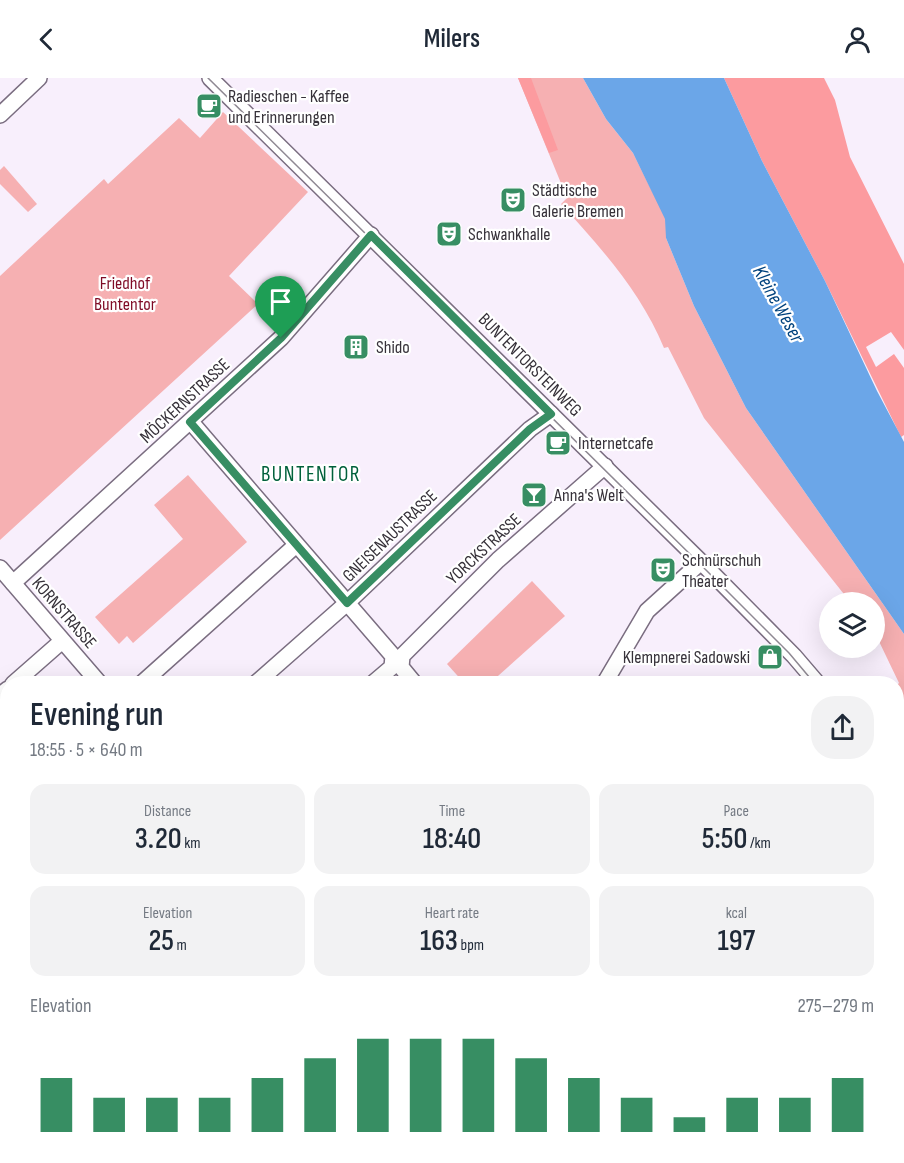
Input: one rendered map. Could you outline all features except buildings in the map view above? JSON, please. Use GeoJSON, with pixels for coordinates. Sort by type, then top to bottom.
{"type":"FeatureCollection","features":[{"type":"Feature","properties":{"kind":"street"},"geometry":{"type":"LineString","coordinates":[[0,115],[39,78]]}},
{"type":"Feature","properties":{"kind":"street","name":"BUNTENTORSTEINWEG"},"geometry":{"type":"LineString","coordinates":[[210,78],[605,466],[811,676]]}},
{"type":"Feature","properties":{"kind":"street","name":"MÖCKERNSTRASSE"},"geometry":{"type":"LineString","coordinates":[[13,583],[281,338],[371,235]]}},
{"type":"Feature","properties":{"kind":"street","name":"GNEISENAUSTRASSE"},"geometry":{"type":"LineString","coordinates":[[264,676],[347,603],[530,429],[551,414]]}},
{"type":"Feature","properties":{"kind":"street"},"geometry":{"type":"LineString","coordinates":[[190,422],[393,656],[396,667],[406,676]]}},
{"type":"Feature","properties":{"kind":"street","name":"YORCKSTRASSE"},"geometry":{"type":"LineString","coordinates":[[383,676],[396,667],[402,656],[498,560],[605,466]]}},
{"type":"Feature","properties":{"kind":"street"},"geometry":{"type":"LineString","coordinates":[[150,676],[296,546]]}},
{"type":"Feature","properties":{"kind":"street"},"geometry":{"type":"LineString","coordinates":[[609,676],[647,611],[701,562]]}},
{"type":"Feature","properties":{"kind":"street","name":"KORNSTRASSE"},"geometry":{"type":"LineString","coordinates":[[0,568],[93,676]]}},
{"type":"Feature","properties":{"kind":"street"},"geometry":{"type":"LineString","coordinates":[[22,676],[62,641]]}},
{"type":"Feature","properties":{"kind":"green space"},"geometry":{"type":"Polygon","coordinates":[[[518,78],[583,78],[606,119],[633,153],[666,219],[666,238],[694,306],[746,408],[875,592],[842,592],[704,418],[668,347],[664,348],[644,308],[605,254],[561,204],[567,198],[518,78]]]}},
{"type":"Feature","properties":{"kind":"green space","name":"Friedhof Buntentor"},"geometry":{"type":"Polygon","coordinates":[[[223,112],[308,192],[229,276],[258,304],[0,540],[0,276],[104,179],[108,184],[179,118],[200,138],[223,112]]]}},
{"type":"Feature","properties":{"kind":"green space"},"geometry":{"type":"Polygon","coordinates":[[[4,166],[37,204],[28,212],[0,184],[0,170],[4,166]]]}},
{"type":"Feature","properties":{"kind":"green space"},"geometry":{"type":"Polygon","coordinates":[[[188,475],[247,542],[133,643],[127,636],[119,644],[95,617],[183,539],[154,505],[188,475]]]}},
{"type":"Feature","properties":{"kind":"green space"},"geometry":{"type":"Polygon","coordinates":[[[532,581],[565,616],[498,676],[458,676],[447,664],[532,581]]]}},
{"type":"Feature","properties":{"kind":"green space"},"geometry":{"type":"Polygon","coordinates":[[[885,607],[904,634],[904,676],[896,676],[885,654],[885,607]]]}},
{"type":"Feature","properties":{"kind":"shaded area"},"geometry":{"type":"Polygon","coordinates":[[[518,78],[531,78],[558,150],[549,153],[518,78]]]}},
{"type":"Feature","properties":{"kind":"shaded area"},"geometry":{"type":"Polygon","coordinates":[[[724,78],[824,78],[835,100],[850,157],[904,264],[904,350],[891,332],[866,347],[876,367],[894,354],[904,368],[904,435],[901,437],[825,281],[762,161],[724,78]]]}},
{"type":"Feature","properties":{"kind":"water","name":"Kleine Weser"},"geometry":{"type":"Polygon","coordinates":[[[583,78],[724,78],[762,161],[825,281],[904,442],[904,634],[885,607],[885,592],[875,592],[746,408],[694,306],[666,238],[665,219],[633,153],[606,119],[583,78]]]}},
{"type":"Feature","properties":{"kind":"tram line"},"geometry":{"type":"LineString","coordinates":[[208,78],[699,563],[789,653],[808,676]]}},
{"type":"Feature","properties":{"kind":"place","name":"Radieschen - Kaffee und Erinnerungen"},"geometry":{"type":"Point","coordinates":[209,106]}},
{"type":"Feature","properties":{"kind":"place","name":"Städtische Galerie Bremen"},"geometry":{"type":"Point","coordinates":[513,200]}},
{"type":"Feature","properties":{"kind":"place","name":"Schwankhalle"},"geometry":{"type":"Point","coordinates":[449,234]}},
{"type":"Feature","properties":{"kind":"place","name":"Shido"},"geometry":{"type":"Point","coordinates":[356,347]}},
{"type":"Feature","properties":{"kind":"place","name":"Internetcafe"},"geometry":{"type":"Point","coordinates":[558,443]}},
{"type":"Feature","properties":{"kind":"place","name":"Anna's Welt"},"geometry":{"type":"Point","coordinates":[534,495]}},
{"type":"Feature","properties":{"kind":"place","name":"Schnürschuh Theater"},"geometry":{"type":"Point","coordinates":[663,570]}},
{"type":"Feature","properties":{"kind":"place","name":"Klempnerei Sadowski"},"geometry":{"type":"Point","coordinates":[770,657]}},
{"type":"Feature","properties":{"kind":"district","name":"BUNTENTOR"},"geometry":{"type":"Point","coordinates":[311,474]}},
{"type":"Feature","properties":{"kind":"route"},"geometry":{"type":"LineString","coordinates":[[371,235],[551,414],[530,429],[347,603],[190,422],[281,338],[371,235]]}}]}
